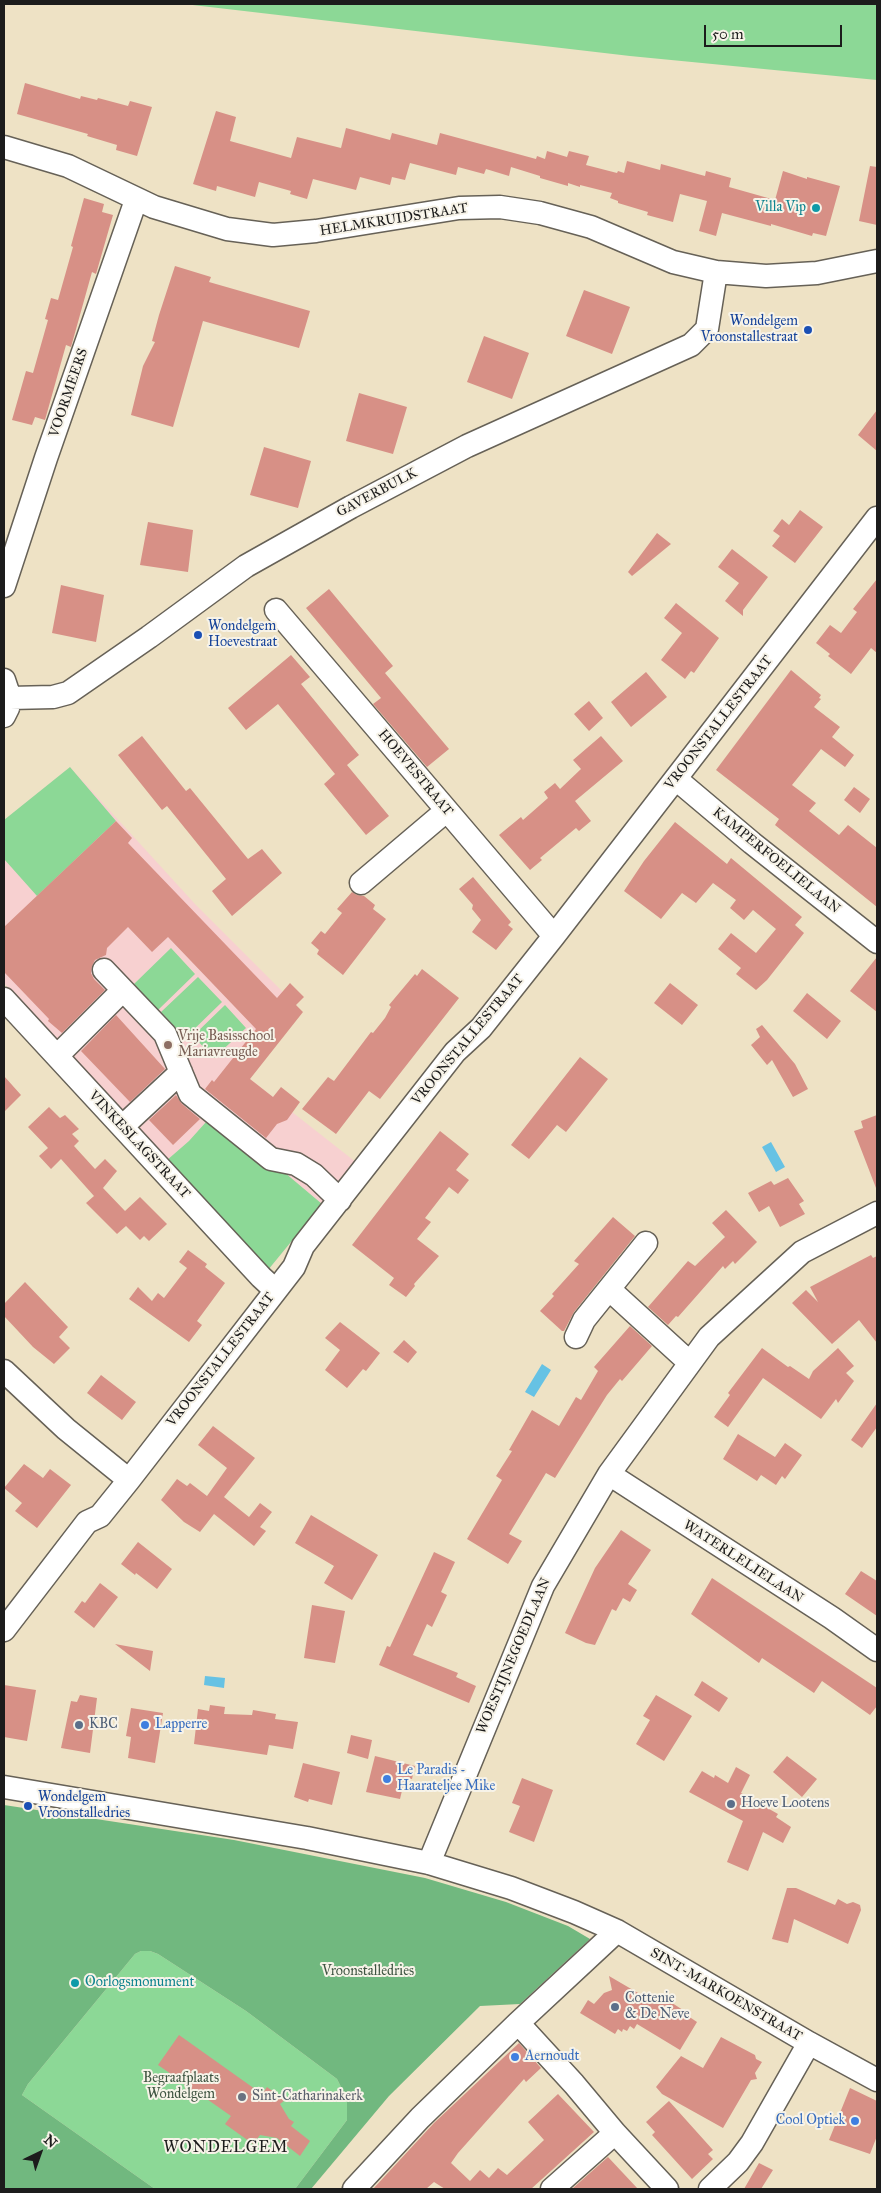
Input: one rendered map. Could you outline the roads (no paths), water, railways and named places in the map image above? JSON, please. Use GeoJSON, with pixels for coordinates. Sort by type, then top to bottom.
{"type":"FeatureCollection","features":[{"type":"Feature","properties":{"kind":"street","name":"HELMKRUIDSTRAAT"},"geometry":{"type":"LineString","coordinates":[[4,147],[68,166],[136,200],[227,229],[273,235],[316,231],[459,208],[500,207],[540,213],[591,227],[673,262],[716,272],[766,276],[817,272],[877,261]]}},
{"type":"Feature","properties":{"kind":"street","name":"VOORMEERS"},"geometry":{"type":"LineString","coordinates":[[4,586],[46,458],[136,200]]}},
{"type":"Feature","properties":{"kind":"street","name":"GAVERBULK"},"geometry":{"type":"LineString","coordinates":[[6,698],[53,697],[68,693],[246,566],[351,507],[468,446],[691,345],[707,330],[716,272]]}},
{"type":"Feature","properties":{"kind":"street","name":"VROONSTALLESTRAAT"},"geometry":{"type":"LineString","coordinates":[[4,1630],[88,1522],[100,1516],[129,1480],[294,1267],[303,1246],[455,1052],[481,1028],[554,936],[877,518]]}},
{"type":"Feature","properties":{"kind":"street","name":"HOEVESTRAAT"},"geometry":{"type":"LineString","coordinates":[[276,610],[554,936]]}},
{"type":"Feature","properties":{"kind":"street","name":"KAMPERFOELIELAAN"},"geometry":{"type":"LineString","coordinates":[[676,779],[752,843],[877,942]]}},
{"type":"Feature","properties":{"kind":"street"},"geometry":{"type":"LineString","coordinates":[[361,883],[446,811]]}},
{"type":"Feature","properties":{"kind":"street"},"geometry":{"type":"LineString","coordinates":[[104,970],[165,1034],[190,1094],[271,1159],[296,1164],[314,1175],[340,1200]]}},
{"type":"Feature","properties":{"kind":"street"},"geometry":{"type":"LineString","coordinates":[[57,1056],[123,990]]}},
{"type":"Feature","properties":{"kind":"street","name":"VINKESLAGSTRAAT"},"geometry":{"type":"LineString","coordinates":[[4,999],[275,1290]]}},
{"type":"Feature","properties":{"kind":"street"},"geometry":{"type":"LineString","coordinates":[[123,1126],[181,1072]]}},
{"type":"Feature","properties":{"kind":"street","name":"WOESTIJNEGOEDLAAN"},"geometry":{"type":"LineString","coordinates":[[429,1863],[543,1586],[609,1474],[709,1338],[802,1252],[877,1213]]}},
{"type":"Feature","properties":{"kind":"street"},"geometry":{"type":"LineString","coordinates":[[576,1336],[584,1320],[646,1243]]}},
{"type":"Feature","properties":{"kind":"street"},"geometry":{"type":"LineString","coordinates":[[610,1290],[690,1363]]}},
{"type":"Feature","properties":{"kind":"street"},"geometry":{"type":"LineString","coordinates":[[4,1371],[66,1428],[129,1480]]}},
{"type":"Feature","properties":{"kind":"street","name":"WATERLELIELAAN"},"geometry":{"type":"LineString","coordinates":[[609,1474],[832,1618],[877,1650]]}},
{"type":"Feature","properties":{"kind":"street"},"geometry":{"type":"LineString","coordinates":[[4,1787],[307,1838],[429,1863]]}},
{"type":"Feature","properties":{"kind":"street"},"geometry":{"type":"LineString","coordinates":[[4,1801],[38,1806],[48,1794]]}},
{"type":"Feature","properties":{"kind":"street","name":"SINT-MARKOENSTRAAT"},"geometry":{"type":"LineString","coordinates":[[429,1863],[511,1888],[574,1912],[617,1932],[877,2080]]}},
{"type":"Feature","properties":{"kind":"street"},"geometry":{"type":"LineString","coordinates":[[354,2189],[420,2118],[518,2023],[617,1932]]}},
{"type":"Feature","properties":{"kind":"street"},"geometry":{"type":"LineString","coordinates":[[518,2023],[667,2189]]}},
{"type":"Feature","properties":{"kind":"street"},"geometry":{"type":"LineString","coordinates":[[710,2189],[738,2162],[752,2142],[809,2043]]}},
{"type":"Feature","properties":{"kind":"street"},"geometry":{"type":"LineString","coordinates":[[552,2189],[615,2133]]}},
{"type":"Feature","properties":{"kind":"water"},"geometry":{"type":"Polygon","coordinates":[[[771,1142],[785,1167],[776,1172],[762,1147],[771,1142]]]}},
{"type":"Feature","properties":{"kind":"water"},"geometry":{"type":"Polygon","coordinates":[[[542,1364],[551,1370],[534,1397],[525,1392],[542,1364]]]}},
{"type":"Feature","properties":{"kind":"water"},"geometry":{"type":"Polygon","coordinates":[[[205,1676],[225,1678],[224,1688],[204,1685],[205,1676]]]}},
{"type":"Feature","properties":{"kind":"place","name":"Villa Vip"},"geometry":{"type":"Point","coordinates":[816,208]}},
{"type":"Feature","properties":{"kind":"place","name":"Wondelgem Vroonstallestraat"},"geometry":{"type":"Point","coordinates":[808,330]}},
{"type":"Feature","properties":{"kind":"place","name":"Wondelgem Hoevestraat"},"geometry":{"type":"Point","coordinates":[198,635]}},
{"type":"Feature","properties":{"kind":"place","name":"Vrije Basisschool Mariavreugde"},"geometry":{"type":"Point","coordinates":[168,1045]}},
{"type":"Feature","properties":{"kind":"place","name":"KBC"},"geometry":{"type":"Point","coordinates":[79,1725]}},
{"type":"Feature","properties":{"kind":"place","name":"Lapperre"},"geometry":{"type":"Point","coordinates":[145,1725]}},
{"type":"Feature","properties":{"kind":"place","name":"Le Paradis - Haarateljee Mike"},"geometry":{"type":"Point","coordinates":[387,1779]}},
{"type":"Feature","properties":{"kind":"place","name":"Hoeve Lootens"},"geometry":{"type":"Point","coordinates":[731,1804]}},
{"type":"Feature","properties":{"kind":"place","name":"Wondelgem Vroonstalledries"},"geometry":{"type":"Point","coordinates":[28,1806]}},
{"type":"Feature","properties":{"kind":"place","name":"Oorlogsmonument"},"geometry":{"type":"Point","coordinates":[75,1983]}},
{"type":"Feature","properties":{"kind":"place","name":"Cottenie & De Neve"},"geometry":{"type":"Point","coordinates":[615,2007]}},
{"type":"Feature","properties":{"kind":"place","name":"Aernoudt"},"geometry":{"type":"Point","coordinates":[515,2057]}},
{"type":"Feature","properties":{"kind":"place","name":"Sint-Catharinakerk"},"geometry":{"type":"Point","coordinates":[242,2097]}},
{"type":"Feature","properties":{"kind":"place","name":"Cool Optiek"},"geometry":{"type":"Point","coordinates":[855,2121]}},
{"type":"Feature","properties":{"kind":"district","name":"WONDELGEM"},"geometry":{"type":"Point","coordinates":[226,2148]}},
{"type":"Feature","properties":{"kind":"park label","name":"Vroonstalledries"},"geometry":{"type":"Point","coordinates":[368,1972]}},
{"type":"Feature","properties":{"kind":"park label","name":"Begraafplaats Wondelgem"},"geometry":{"type":"Point","coordinates":[181,2088]}}]}
